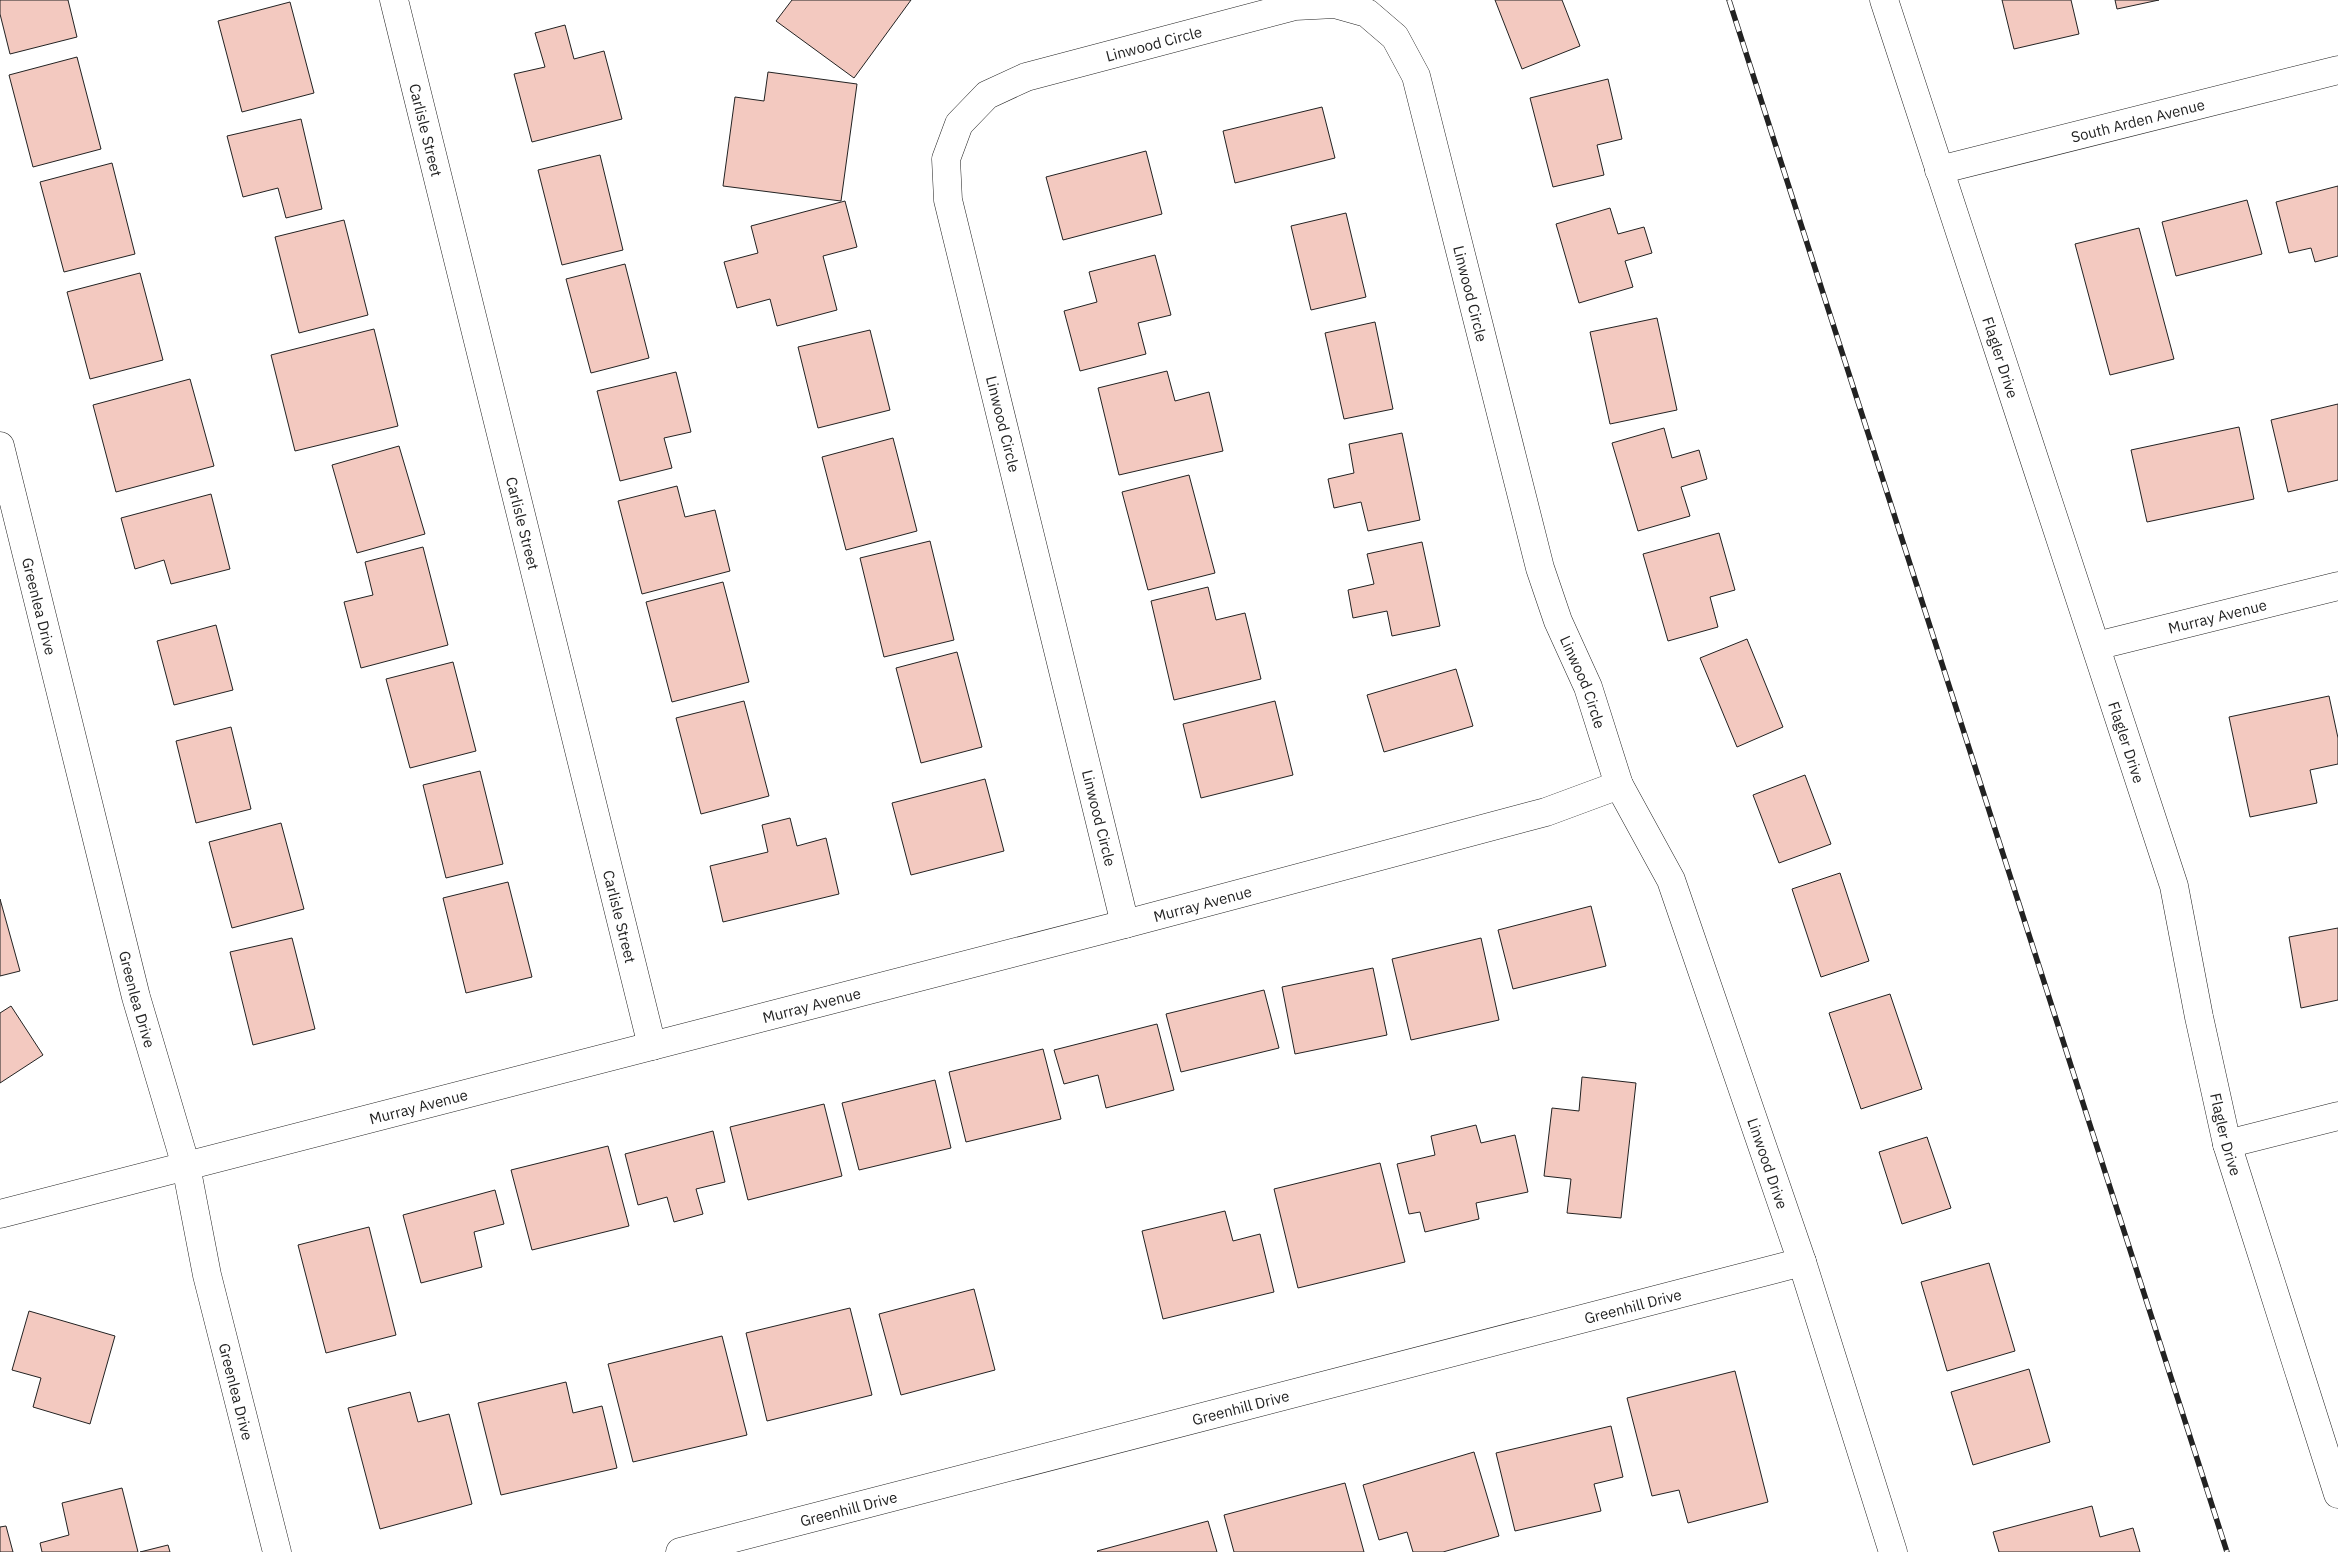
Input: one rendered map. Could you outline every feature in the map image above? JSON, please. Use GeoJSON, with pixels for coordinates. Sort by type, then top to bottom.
{"type":"FeatureCollection","features":[{"type":"Feature","properties":{"kind":"street","name":"Carlisle Street"},"geometry":{"type":"LineString","coordinates":[[394,0],[652,1046]]}},
{"type":"Feature","properties":{"kind":"street","name":"Flagler Drive"},"geometry":{"type":"LineString","coordinates":[[1884,0],[2174,886],[2199,1017],[2227,1144],[2338,1494]]}},
{"type":"Feature","properties":{"kind":"street","name":"Linwood Circle"},"geometry":{"type":"LineString","coordinates":[[1124,924],[948,200],[946,159],[959,124],[987,95],[1026,77],[1295,6],[1335,4],[1368,13],[1396,37],[1416,76],[1540,568],[1558,622],[1588,687],[1619,785]]}},
{"type":"Feature","properties":{"kind":"street","name":"South Arden Avenue"},"geometry":{"type":"LineString","coordinates":[[1939,170],[2338,70]]}},
{"type":"Feature","properties":{"kind":"street","name":"Greenlea Drive"},"geometry":{"type":"LineString","coordinates":[[0,446],[136,997],[186,1166],[206,1276],[277,1552]]}},
{"type":"Feature","properties":{"kind":"street","name":"Murray Avenue"},"geometry":{"type":"LineString","coordinates":[[2096,646],[2338,586]]}},
{"type":"Feature","properties":{"kind":"street","name":"Murray Avenue"},"geometry":{"type":"LineString","coordinates":[[0,1214],[1124,924],[1546,812],[1619,785]]}},
{"type":"Feature","properties":{"kind":"street","name":"Linwood Drive"},"geometry":{"type":"LineString","coordinates":[[1619,785],[1671,880],[1802,1262],[1893,1552]]}},
{"type":"Feature","properties":{"kind":"street"},"geometry":{"type":"LineString","coordinates":[[2227,1144],[2338,1116]]}},
{"type":"Feature","properties":{"kind":"street","name":"Greenhill Drive"},"geometry":{"type":"LineString","coordinates":[[680,1552],[1802,1262]]}},
{"type":"Feature","properties":{"kind":"building"},"geometry":{"type":"Polygon","coordinates":[[[0,0],[68,0],[77,37],[10,54],[0,14],[0,0]]]}},
{"type":"Feature","properties":{"kind":"building"},"geometry":{"type":"Polygon","coordinates":[[[792,0],[911,0],[854,78],[776,21],[792,0]]]}},
{"type":"Feature","properties":{"kind":"building"},"geometry":{"type":"Polygon","coordinates":[[[1495,0],[1562,0],[1580,46],[1522,69],[1495,0]]]}},
{"type":"Feature","properties":{"kind":"building"},"geometry":{"type":"Polygon","coordinates":[[[2002,0],[2071,0],[2079,34],[2014,49],[2002,0]]]}},
{"type":"Feature","properties":{"kind":"building"},"geometry":{"type":"Polygon","coordinates":[[[2115,0],[2159,0],[2117,9],[2115,0]]]}},
{"type":"Feature","properties":{"kind":"building"},"geometry":{"type":"Polygon","coordinates":[[[290,2],[314,93],[242,112],[218,21],[290,2]]]}},
{"type":"Feature","properties":{"kind":"building"},"geometry":{"type":"Polygon","coordinates":[[[565,25],[574,59],[604,51],[622,119],[532,142],[514,74],[545,67],[535,33],[565,25]]]}},
{"type":"Feature","properties":{"kind":"building"},"geometry":{"type":"Polygon","coordinates":[[[77,57],[101,149],[33,167],[9,75],[77,57]]]}},
{"type":"Feature","properties":{"kind":"building"},"geometry":{"type":"Polygon","coordinates":[[[768,72],[857,84],[841,201],[723,186],[735,97],[764,101],[768,72]]]}},
{"type":"Feature","properties":{"kind":"building"},"geometry":{"type":"Polygon","coordinates":[[[1608,79],[1622,139],[1597,145],[1604,175],[1553,187],[1530,98],[1608,79]]]}},
{"type":"Feature","properties":{"kind":"building"},"geometry":{"type":"Polygon","coordinates":[[[1322,107],[1335,158],[1235,183],[1223,131],[1322,107]]]}},
{"type":"Feature","properties":{"kind":"building"},"geometry":{"type":"Polygon","coordinates":[[[301,119],[322,209],[286,218],[278,188],[243,197],[227,136],[301,119]]]}},
{"type":"Feature","properties":{"kind":"building"},"geometry":{"type":"Polygon","coordinates":[[[1146,151],[1162,214],[1063,240],[1046,177],[1146,151]]]}},
{"type":"Feature","properties":{"kind":"building"},"geometry":{"type":"Polygon","coordinates":[[[600,155],[623,250],[562,265],[538,170],[600,155]]]}},
{"type":"Feature","properties":{"kind":"building"},"geometry":{"type":"Polygon","coordinates":[[[112,163],[135,254],[64,272],[40,182],[112,163]]]}},
{"type":"Feature","properties":{"kind":"building"},"geometry":{"type":"Polygon","coordinates":[[[2338,186],[2338,256],[2315,262],[2311,248],[2289,253],[2276,202],[2338,186]]]}},
{"type":"Feature","properties":{"kind":"building"},"geometry":{"type":"Polygon","coordinates":[[[2247,200],[2262,254],[2176,276],[2162,222],[2247,200]]]}},
{"type":"Feature","properties":{"kind":"building"},"geometry":{"type":"Polygon","coordinates":[[[845,201],[857,247],[823,256],[837,310],[777,326],[770,299],[737,308],[724,262],[758,253],[751,226],[845,201]]]}},
{"type":"Feature","properties":{"kind":"building"},"geometry":{"type":"Polygon","coordinates":[[[1610,208],[1618,234],[1644,227],[1652,253],[1625,261],[1633,287],[1579,303],[1556,224],[1610,208]]]}},
{"type":"Feature","properties":{"kind":"building"},"geometry":{"type":"Polygon","coordinates":[[[1346,213],[1366,297],[1311,310],[1291,226],[1346,213]]]}},
{"type":"Feature","properties":{"kind":"building"},"geometry":{"type":"Polygon","coordinates":[[[344,220],[368,315],[299,333],[275,237],[344,220]]]}},
{"type":"Feature","properties":{"kind":"building"},"geometry":{"type":"Polygon","coordinates":[[[2139,228],[2174,359],[2110,375],[2075,244],[2139,228]]]}},
{"type":"Feature","properties":{"kind":"building"},"geometry":{"type":"Polygon","coordinates":[[[1155,255],[1171,315],[1138,323],[1146,354],[1080,371],[1064,311],[1097,302],[1089,272],[1155,255]]]}},
{"type":"Feature","properties":{"kind":"building"},"geometry":{"type":"Polygon","coordinates":[[[625,264],[649,358],[591,373],[566,279],[625,264]]]}},
{"type":"Feature","properties":{"kind":"building"},"geometry":{"type":"Polygon","coordinates":[[[140,273],[163,360],[90,379],[67,292],[140,273]]]}},
{"type":"Feature","properties":{"kind":"building"},"geometry":{"type":"Polygon","coordinates":[[[1657,318],[1677,410],[1610,424],[1590,332],[1657,318]]]}},
{"type":"Feature","properties":{"kind":"building"},"geometry":{"type":"Polygon","coordinates":[[[1375,322],[1393,409],[1344,419],[1325,333],[1375,322]]]}},
{"type":"Feature","properties":{"kind":"building"},"geometry":{"type":"Polygon","coordinates":[[[374,329],[398,426],[295,451],[271,355],[374,329]]]}},
{"type":"Feature","properties":{"kind":"building"},"geometry":{"type":"Polygon","coordinates":[[[870,330],[890,410],[818,428],[798,347],[870,330]]]}},
{"type":"Feature","properties":{"kind":"building"},"geometry":{"type":"Polygon","coordinates":[[[1167,371],[1175,401],[1209,392],[1223,451],[1119,475],[1098,388],[1167,371]]]}},
{"type":"Feature","properties":{"kind":"building"},"geometry":{"type":"Polygon","coordinates":[[[676,372],[691,432],[664,438],[672,468],[620,481],[597,391],[676,372]]]}},
{"type":"Feature","properties":{"kind":"building"},"geometry":{"type":"Polygon","coordinates":[[[190,379],[214,466],[116,492],[93,405],[190,379]]]}},
{"type":"Feature","properties":{"kind":"building"},"geometry":{"type":"Polygon","coordinates":[[[2338,404],[2338,480],[2288,492],[2271,420],[2338,404]]]}},
{"type":"Feature","properties":{"kind":"building"},"geometry":{"type":"Polygon","coordinates":[[[2239,427],[2254,499],[2147,522],[2131,450],[2239,427]]]}},
{"type":"Feature","properties":{"kind":"building"},"geometry":{"type":"Polygon","coordinates":[[[1664,428],[1672,458],[1699,450],[1707,479],[1681,487],[1690,516],[1638,531],[1612,443],[1664,428]]]}},
{"type":"Feature","properties":{"kind":"building"},"geometry":{"type":"Polygon","coordinates":[[[1402,433],[1420,520],[1368,531],[1361,502],[1334,508],[1328,479],[1354,473],[1349,444],[1402,433]]]}},
{"type":"Feature","properties":{"kind":"building"},"geometry":{"type":"Polygon","coordinates":[[[893,438],[917,531],[846,550],[822,457],[893,438]]]}},
{"type":"Feature","properties":{"kind":"building"},"geometry":{"type":"Polygon","coordinates":[[[399,446],[425,534],[357,553],[332,465],[399,446]]]}},
{"type":"Feature","properties":{"kind":"building"},"geometry":{"type":"Polygon","coordinates":[[[1189,475],[1215,573],[1148,590],[1122,492],[1189,475]]]}},
{"type":"Feature","properties":{"kind":"building"},"geometry":{"type":"Polygon","coordinates":[[[677,486],[685,517],[715,510],[730,571],[642,594],[618,501],[677,486]]]}},
{"type":"Feature","properties":{"kind":"building"},"geometry":{"type":"Polygon","coordinates":[[[211,494],[230,569],[171,584],[164,560],[135,569],[121,518],[211,494]]]}},
{"type":"Feature","properties":{"kind":"building"},"geometry":{"type":"Polygon","coordinates":[[[1719,533],[1735,590],[1710,597],[1718,627],[1668,641],[1643,554],[1719,533]]]}},
{"type":"Feature","properties":{"kind":"building"},"geometry":{"type":"Polygon","coordinates":[[[930,541],[954,640],[884,657],[860,558],[930,541]]]}},
{"type":"Feature","properties":{"kind":"building"},"geometry":{"type":"Polygon","coordinates":[[[1422,542],[1440,626],[1392,636],[1387,611],[1353,618],[1348,590],[1374,584],[1367,554],[1422,542]]]}},
{"type":"Feature","properties":{"kind":"building"},"geometry":{"type":"Polygon","coordinates":[[[423,547],[448,645],[361,668],[344,602],[373,595],[365,562],[423,547]]]}},
{"type":"Feature","properties":{"kind":"building"},"geometry":{"type":"Polygon","coordinates":[[[723,582],[749,682],[672,702],[646,602],[723,582]]]}},
{"type":"Feature","properties":{"kind":"building"},"geometry":{"type":"Polygon","coordinates":[[[1208,587],[1216,620],[1245,613],[1261,679],[1174,700],[1151,601],[1208,587]]]}},
{"type":"Feature","properties":{"kind":"building"},"geometry":{"type":"Polygon","coordinates":[[[216,625],[233,690],[174,705],[157,641],[216,625]]]}},
{"type":"Feature","properties":{"kind":"building"},"geometry":{"type":"Polygon","coordinates":[[[1747,639],[1783,727],[1737,747],[1700,658],[1747,639]]]}},
{"type":"Feature","properties":{"kind":"building"},"geometry":{"type":"Polygon","coordinates":[[[957,652],[982,747],[921,763],[896,668],[957,652]]]}},
{"type":"Feature","properties":{"kind":"building"},"geometry":{"type":"Polygon","coordinates":[[[453,662],[476,751],[410,768],[386,679],[453,662]]]}},
{"type":"Feature","properties":{"kind":"building"},"geometry":{"type":"Polygon","coordinates":[[[1456,669],[1473,726],[1384,752],[1367,695],[1456,669]]]}},
{"type":"Feature","properties":{"kind":"building"},"geometry":{"type":"Polygon","coordinates":[[[2329,696],[2338,738],[2338,764],[2310,770],[2317,803],[2250,817],[2229,717],[2329,696]]]}},
{"type":"Feature","properties":{"kind":"building"},"geometry":{"type":"Polygon","coordinates":[[[744,701],[769,796],[701,814],[676,718],[744,701]]]}},
{"type":"Feature","properties":{"kind":"building"},"geometry":{"type":"Polygon","coordinates":[[[1275,701],[1293,775],[1201,798],[1183,724],[1275,701]]]}},
{"type":"Feature","properties":{"kind":"building"},"geometry":{"type":"Polygon","coordinates":[[[231,727],[251,809],[196,823],[176,741],[231,727]]]}},
{"type":"Feature","properties":{"kind":"building"},"geometry":{"type":"Polygon","coordinates":[[[480,771],[503,864],[446,878],[423,785],[480,771]]]}},
{"type":"Feature","properties":{"kind":"building"},"geometry":{"type":"Polygon","coordinates":[[[1805,775],[1831,844],[1779,863],[1753,795],[1805,775]]]}},
{"type":"Feature","properties":{"kind":"building"},"geometry":{"type":"Polygon","coordinates":[[[985,779],[1004,851],[911,875],[892,803],[985,779]]]}},
{"type":"Feature","properties":{"kind":"building"},"geometry":{"type":"Polygon","coordinates":[[[790,818],[797,846],[826,838],[839,894],[723,922],[710,866],[768,852],[762,825],[790,818]]]}},
{"type":"Feature","properties":{"kind":"building"},"geometry":{"type":"Polygon","coordinates":[[[281,823],[304,909],[232,928],[209,842],[281,823]]]}},
{"type":"Feature","properties":{"kind":"building"},"geometry":{"type":"Polygon","coordinates":[[[1840,873],[1869,961],[1821,977],[1792,889],[1840,873]]]}},
{"type":"Feature","properties":{"kind":"building"},"geometry":{"type":"Polygon","coordinates":[[[508,882],[532,977],[466,993],[443,898],[508,882]]]}},
{"type":"Feature","properties":{"kind":"building"},"geometry":{"type":"Polygon","coordinates":[[[0,899],[20,971],[0,976],[0,899]]]}},
{"type":"Feature","properties":{"kind":"building"},"geometry":{"type":"Polygon","coordinates":[[[1591,906],[1606,966],[1513,989],[1498,930],[1591,906]]]}},
{"type":"Feature","properties":{"kind":"building"},"geometry":{"type":"Polygon","coordinates":[[[2338,928],[2338,1000],[2301,1008],[2289,937],[2338,928]]]}},
{"type":"Feature","properties":{"kind":"building"},"geometry":{"type":"Polygon","coordinates":[[[292,938],[315,1029],[253,1045],[230,952],[292,938]]]}},
{"type":"Feature","properties":{"kind":"building"},"geometry":{"type":"Polygon","coordinates":[[[1481,938],[1499,1020],[1411,1040],[1392,959],[1481,938]]]}},
{"type":"Feature","properties":{"kind":"building"},"geometry":{"type":"Polygon","coordinates":[[[1373,968],[1387,1035],[1295,1054],[1282,987],[1373,968]]]}},
{"type":"Feature","properties":{"kind":"building"},"geometry":{"type":"Polygon","coordinates":[[[1264,990],[1279,1048],[1181,1072],[1166,1014],[1264,990]]]}},
{"type":"Feature","properties":{"kind":"building"},"geometry":{"type":"Polygon","coordinates":[[[1890,994],[1922,1089],[1861,1109],[1829,1013],[1890,994]]]}},
{"type":"Feature","properties":{"kind":"building"},"geometry":{"type":"Polygon","coordinates":[[[11,1006],[43,1055],[0,1083],[0,1013],[11,1006]]]}},
{"type":"Feature","properties":{"kind":"building"},"geometry":{"type":"Polygon","coordinates":[[[1157,1024],[1174,1090],[1106,1108],[1098,1075],[1064,1084],[1054,1050],[1157,1024]]]}},
{"type":"Feature","properties":{"kind":"building"},"geometry":{"type":"Polygon","coordinates":[[[1043,1049],[1061,1119],[966,1142],[949,1072],[1043,1049]]]}},
{"type":"Feature","properties":{"kind":"building"},"geometry":{"type":"Polygon","coordinates":[[[1582,1077],[1636,1083],[1621,1218],[1567,1213],[1571,1179],[1544,1176],[1552,1108],[1579,1111],[1582,1077]]]}},
{"type":"Feature","properties":{"kind":"building"},"geometry":{"type":"Polygon","coordinates":[[[935,1080],[951,1148],[859,1170],[842,1103],[935,1080]]]}},
{"type":"Feature","properties":{"kind":"building"},"geometry":{"type":"Polygon","coordinates":[[[824,1104],[842,1176],[748,1200],[730,1127],[824,1104]]]}},
{"type":"Feature","properties":{"kind":"building"},"geometry":{"type":"Polygon","coordinates":[[[1476,1125],[1481,1143],[1515,1135],[1528,1192],[1476,1203],[1479,1219],[1425,1232],[1420,1212],[1409,1214],[1397,1164],[1435,1155],[1431,1136],[1476,1125]]]}},
{"type":"Feature","properties":{"kind":"building"},"geometry":{"type":"Polygon","coordinates":[[[713,1131],[725,1182],[696,1189],[703,1214],[674,1222],[667,1197],[638,1205],[625,1154],[713,1131]]]}},
{"type":"Feature","properties":{"kind":"building"},"geometry":{"type":"Polygon","coordinates":[[[1927,1137],[1951,1208],[1902,1224],[1879,1152],[1927,1137]]]}},
{"type":"Feature","properties":{"kind":"building"},"geometry":{"type":"Polygon","coordinates":[[[608,1146],[629,1226],[532,1250],[511,1170],[608,1146]]]}},
{"type":"Feature","properties":{"kind":"building"},"geometry":{"type":"Polygon","coordinates":[[[1380,1163],[1405,1262],[1298,1288],[1274,1189],[1380,1163]]]}},
{"type":"Feature","properties":{"kind":"building"},"geometry":{"type":"Polygon","coordinates":[[[495,1190],[504,1224],[474,1232],[482,1267],[421,1283],[403,1215],[495,1190]]]}},
{"type":"Feature","properties":{"kind":"building"},"geometry":{"type":"Polygon","coordinates":[[[1225,1211],[1233,1241],[1260,1234],[1274,1292],[1163,1319],[1142,1231],[1225,1211]]]}},
{"type":"Feature","properties":{"kind":"building"},"geometry":{"type":"Polygon","coordinates":[[[369,1227],[396,1335],[326,1353],[298,1245],[369,1227]]]}},
{"type":"Feature","properties":{"kind":"building"},"geometry":{"type":"Polygon","coordinates":[[[1989,1263],[2015,1351],[1947,1371],[1921,1282],[1989,1263]]]}},
{"type":"Feature","properties":{"kind":"building"},"geometry":{"type":"Polygon","coordinates":[[[974,1289],[995,1370],[901,1395],[879,1314],[974,1289]]]}},
{"type":"Feature","properties":{"kind":"building"},"geometry":{"type":"Polygon","coordinates":[[[850,1308],[872,1395],[767,1421],[746,1333],[850,1308]]]}},
{"type":"Feature","properties":{"kind":"building"},"geometry":{"type":"Polygon","coordinates":[[[29,1311],[115,1336],[90,1424],[33,1407],[41,1378],[12,1370],[29,1311]]]}},
{"type":"Feature","properties":{"kind":"building"},"geometry":{"type":"Polygon","coordinates":[[[722,1336],[747,1435],[633,1462],[608,1364],[722,1336]]]}},
{"type":"Feature","properties":{"kind":"building"},"geometry":{"type":"Polygon","coordinates":[[[2029,1369],[2050,1442],[1973,1465],[1951,1392],[2029,1369]]]}},
{"type":"Feature","properties":{"kind":"building"},"geometry":{"type":"Polygon","coordinates":[[[1735,1371],[1768,1502],[1688,1523],[1679,1490],[1652,1496],[1627,1398],[1735,1371]]]}},
{"type":"Feature","properties":{"kind":"building"},"geometry":{"type":"Polygon","coordinates":[[[566,1382],[573,1413],[602,1406],[617,1468],[501,1495],[478,1403],[566,1382]]]}},
{"type":"Feature","properties":{"kind":"building"},"geometry":{"type":"Polygon","coordinates":[[[410,1392],[418,1422],[449,1414],[472,1504],[380,1529],[348,1408],[410,1392]]]}},
{"type":"Feature","properties":{"kind":"building"},"geometry":{"type":"Polygon","coordinates":[[[1611,1426],[1623,1477],[1594,1484],[1601,1511],[1515,1531],[1496,1453],[1611,1426]]]}},
{"type":"Feature","properties":{"kind":"building"},"geometry":{"type":"Polygon","coordinates":[[[1474,1452],[1499,1536],[1443,1552],[1413,1552],[1407,1532],[1379,1540],[1363,1485],[1474,1452]]]}},
{"type":"Feature","properties":{"kind":"building"},"geometry":{"type":"Polygon","coordinates":[[[1345,1483],[1364,1552],[1234,1552],[1224,1515],[1345,1483]]]}},
{"type":"Feature","properties":{"kind":"building"},"geometry":{"type":"Polygon","coordinates":[[[122,1488],[138,1552],[42,1552],[40,1543],[69,1535],[62,1503],[122,1488]]]}},
{"type":"Feature","properties":{"kind":"building"},"geometry":{"type":"Polygon","coordinates":[[[2092,1506],[2100,1537],[2133,1528],[2140,1552],[1999,1552],[1993,1532],[2092,1506]]]}},
{"type":"Feature","properties":{"kind":"building"},"geometry":{"type":"Polygon","coordinates":[[[1208,1521],[1217,1552],[1097,1551],[1208,1521]]]}},
{"type":"Feature","properties":{"kind":"building"},"geometry":{"type":"Polygon","coordinates":[[[6,1526],[13,1552],[0,1552],[0,1527],[6,1526]]]}},
{"type":"Feature","properties":{"kind":"building"},"geometry":{"type":"Polygon","coordinates":[[[168,1545],[170,1552],[140,1552],[168,1545]]]}},
{"type":"Feature","properties":{"kind":"railway"},"geometry":{"type":"LineString","coordinates":[[1729,0],[2227,1552]]}}]}
